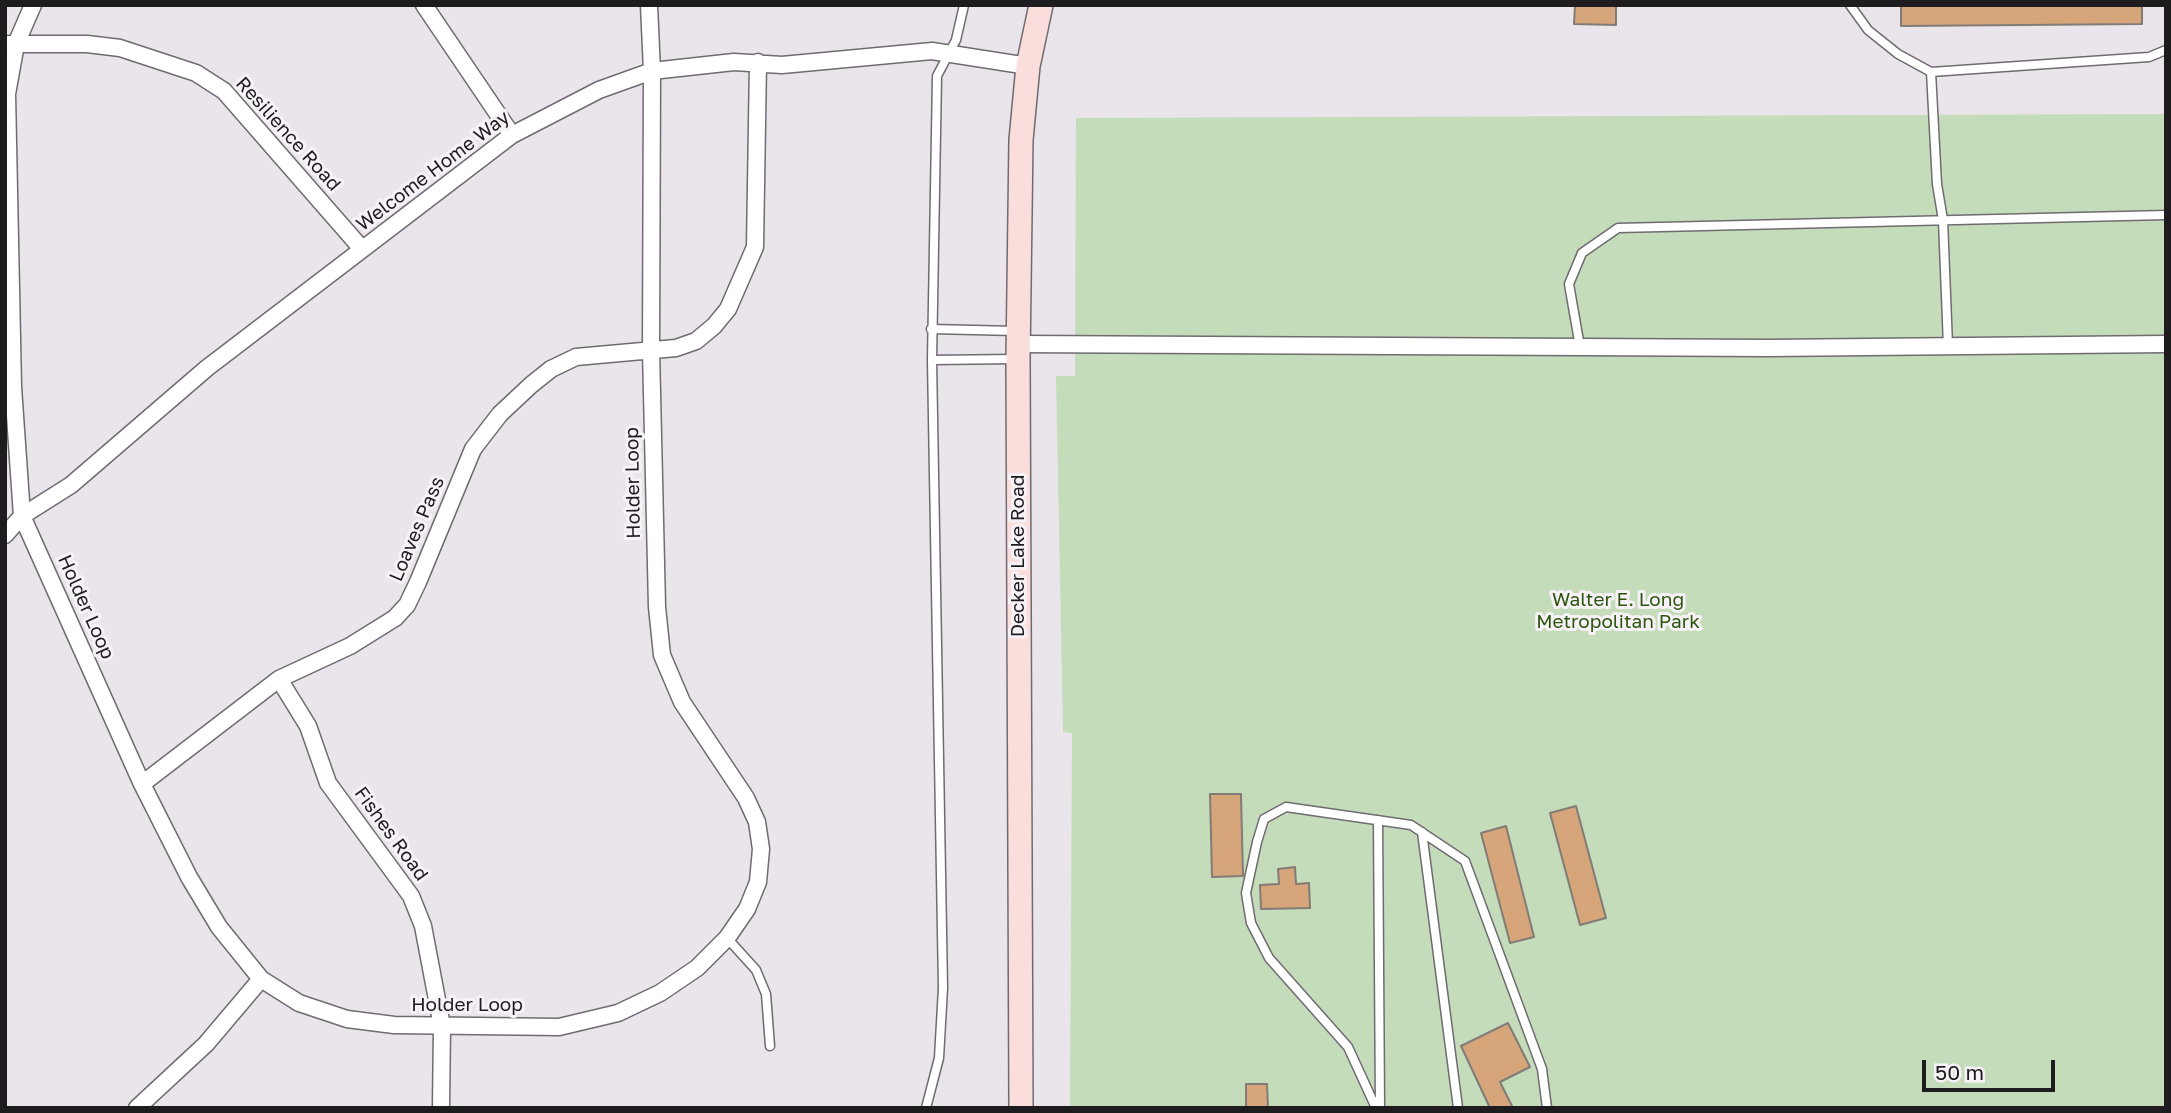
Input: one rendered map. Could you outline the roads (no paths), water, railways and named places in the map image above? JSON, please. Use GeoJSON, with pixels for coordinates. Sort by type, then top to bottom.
{"type":"FeatureCollection","features":[{"type":"Feature","properties":{"kind":"main road","name":"Decker Lake Road"},"geometry":{"type":"LineString","coordinates":[[1021,1108],[1021,140],[1028,66],[1041,5]]}},
{"type":"Feature","properties":{"kind":"street","name":"Holder Loop"},"geometry":{"type":"LineString","coordinates":[[33,5],[11,44],[7,94],[9,387],[22,516],[142,784],[189,877],[219,927],[261,979],[299,1003],[336,1016],[394,1026],[559,1027],[618,1013],[660,993],[697,968],[727,938],[747,909],[758,882],[761,849],[757,822],[746,798],[682,702],[662,655],[657,607],[651,350],[652,71],[649,5]]}},
{"type":"Feature","properties":{"kind":"street"},"geometry":{"type":"LineString","coordinates":[[424,5],[512,135]]}},
{"type":"Feature","properties":{"kind":"street","name":"Resilience Road"},"geometry":{"type":"LineString","coordinates":[[11,44],[87,44],[120,48],[196,73],[224,91],[362,249]]}},
{"type":"Feature","properties":{"kind":"street","name":"Welcome Home Way"},"geometry":{"type":"LineString","coordinates":[[5,535],[22,516],[71,485],[207,368],[512,135],[599,90],[652,71],[758,62],[782,65],[932,51],[1028,66]]}},
{"type":"Feature","properties":{"kind":"street","name":"Loaves Pass"},"geometry":{"type":"LineString","coordinates":[[142,784],[279,679],[350,646],[395,618],[407,605],[473,449],[500,414],[531,385],[551,369],[576,357],[676,348],[696,341],[728,309],[746,274],[755,247],[758,62]]}},
{"type":"Feature","properties":{"kind":"street"},"geometry":{"type":"LineString","coordinates":[[1019,344],[1580,347],[2166,344]]}},
{"type":"Feature","properties":{"kind":"street"},"geometry":{"type":"LineString","coordinates":[[5,513],[22,516]]}},
{"type":"Feature","properties":{"kind":"street","name":"Fishes Road"},"geometry":{"type":"LineString","coordinates":[[279,679],[295,700],[308,726],[328,783],[411,896],[423,926],[442,1026],[441,1108]]}},
{"type":"Feature","properties":{"kind":"street"},"geometry":{"type":"LineString","coordinates":[[137,1108],[206,1044],[261,979]]}},
{"type":"Feature","properties":{"kind":"lane"},"geometry":{"type":"LineString","coordinates":[[926,1108],[939,1058],[943,988],[931,329],[937,76],[956,40],[964,5]]}},
{"type":"Feature","properties":{"kind":"lane"},"geometry":{"type":"LineString","coordinates":[[1850,5],[1868,30],[1898,54],[1931,72],[2149,57],[2166,50]]}},
{"type":"Feature","properties":{"kind":"lane"},"geometry":{"type":"LineString","coordinates":[[1931,72],[1937,184],[1943,220],[1948,346]]}},
{"type":"Feature","properties":{"kind":"lane"},"geometry":{"type":"LineString","coordinates":[[1580,347],[1569,284],[1582,253],[1618,228],[2166,215]]}},
{"type":"Feature","properties":{"kind":"lane"},"geometry":{"type":"LineString","coordinates":[[931,329],[1019,344]]}},
{"type":"Feature","properties":{"kind":"lane"},"geometry":{"type":"LineString","coordinates":[[932,360],[1019,344]]}},
{"type":"Feature","properties":{"kind":"lane"},"geometry":{"type":"LineString","coordinates":[[1378,1108],[1348,1047],[1269,958],[1251,923],[1245,893],[1264,819],[1286,807],[1411,825],[1465,861],[1542,1069],[1547,1108]]}},
{"type":"Feature","properties":{"kind":"lane"},"geometry":{"type":"LineString","coordinates":[[1378,820],[1378,1108]]}},
{"type":"Feature","properties":{"kind":"lane"},"geometry":{"type":"LineString","coordinates":[[1422,832],[1458,1108]]}},
{"type":"Feature","properties":{"kind":"lane"},"geometry":{"type":"LineString","coordinates":[[727,938],[756,970],[766,993],[770,1046]]}},
{"type":"Feature","properties":{"kind":"park label","name":"Walter E. Long Metropolitan Park"},"geometry":{"type":"Point","coordinates":[1618,611]}}]}
